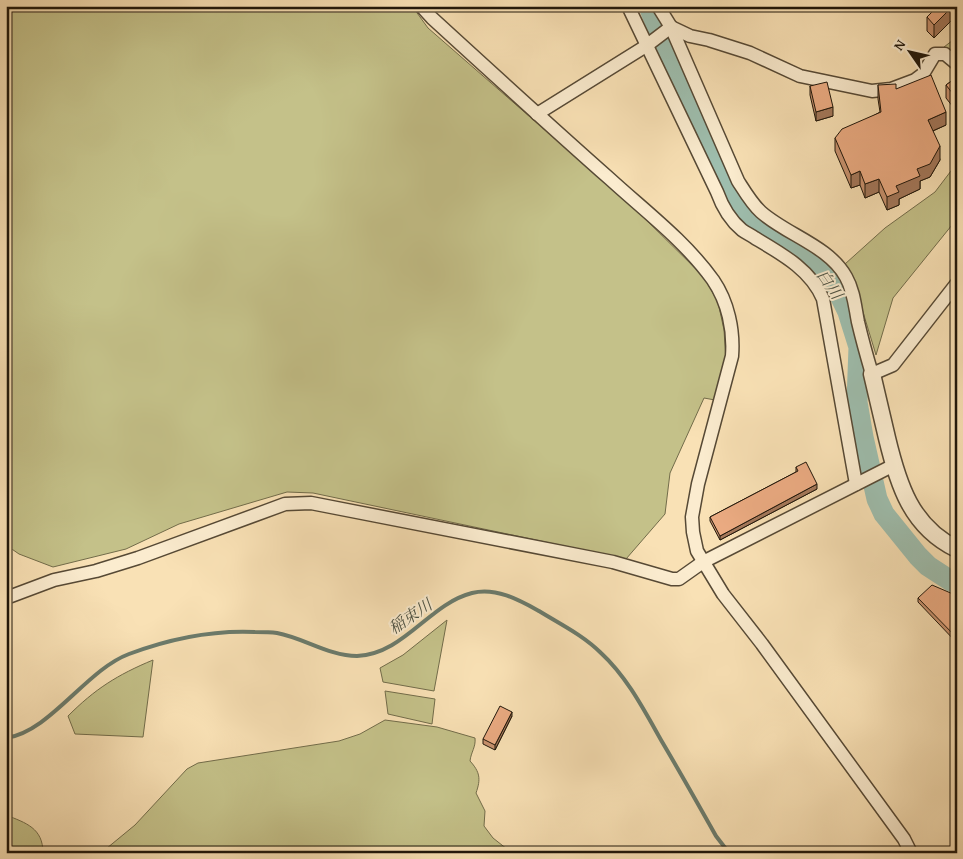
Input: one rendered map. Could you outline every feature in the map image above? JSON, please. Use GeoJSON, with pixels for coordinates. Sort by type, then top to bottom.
{"type":"FeatureCollection","features":[{"type":"Feature","properties":{"kind":"street"},"geometry":{"type":"LineString","coordinates":[[421,6],[537,114],[673,236],[713,281],[722,296],[728,311],[733,343],[732,356],[698,484],[692,518],[694,542],[703,562],[724,594],[904,839],[911,853]]}},
{"type":"Feature","properties":{"kind":"street"},"geometry":{"type":"LineString","coordinates":[[628,6],[722,204],[731,219],[742,230],[800,267],[818,287],[822,299],[856,484]]}},
{"type":"Feature","properties":{"kind":"street"},"geometry":{"type":"LineString","coordinates":[[658,6],[671,27],[738,181],[749,199],[760,211],[821,252],[837,265],[846,276],[852,290],[894,465],[904,495],[912,510],[929,529],[957,549]]}},
{"type":"Feature","properties":{"kind":"street"},"geometry":{"type":"LineString","coordinates":[[537,114],[646,46],[671,27]]}},
{"type":"Feature","properties":{"kind":"street"},"geometry":{"type":"LineString","coordinates":[[671,27],[690,36],[750,53],[800,76],[872,91],[891,89],[915,80],[923,74],[935,54],[945,54],[957,64]]}},
{"type":"Feature","properties":{"kind":"street"},"geometry":{"type":"LineString","coordinates":[[872,374],[893,365],[957,283]]}},
{"type":"Feature","properties":{"kind":"street"},"geometry":{"type":"LineString","coordinates":[[6,598],[54,580],[96,571],[138,558],[286,504],[311,503],[613,562],[672,579],[679,579],[703,562],[894,465]]}},
{"type":"Feature","properties":{"kind":"shaded area"},"geometry":{"type":"Polygon","coordinates":[[[6,6],[412,6],[428,28],[631,205],[704,277],[718,302],[724,330],[726,362],[715,400],[704,398],[670,473],[665,514],[626,559],[313,493],[287,492],[179,524],[126,549],[53,567],[19,554],[6,545],[6,6]]]}},
{"type":"Feature","properties":{"kind":"shaded area"},"geometry":{"type":"Polygon","coordinates":[[[957,37],[957,57],[944,47],[957,37]]]}},
{"type":"Feature","properties":{"kind":"shaded area"},"geometry":{"type":"Polygon","coordinates":[[[957,163],[957,228],[952,225],[893,298],[876,355],[853,279],[845,264],[885,228],[935,192],[957,163]]]}},
{"type":"Feature","properties":{"kind":"shaded area"},"geometry":{"type":"Polygon","coordinates":[[[447,620],[434,691],[383,682],[380,668],[403,655],[447,620]]]}},
{"type":"Feature","properties":{"kind":"shaded area"},"geometry":{"type":"Polygon","coordinates":[[[153,660],[143,737],[75,734],[68,716],[78,706],[97,690],[128,671],[153,660]]]}},
{"type":"Feature","properties":{"kind":"shaded area"},"geometry":{"type":"Polygon","coordinates":[[[385,691],[435,699],[432,724],[388,714],[385,691]]]}},
{"type":"Feature","properties":{"kind":"shaded area"},"geometry":{"type":"Polygon","coordinates":[[[385,720],[437,727],[475,738],[470,761],[479,776],[476,793],[485,811],[484,826],[493,838],[512,853],[101,853],[135,825],[187,769],[198,763],[339,741],[360,734],[385,720]]]}},
{"type":"Feature","properties":{"kind":"shaded area"},"geometry":{"type":"Polygon","coordinates":[[[6,815],[26,824],[37,832],[43,853],[6,853],[6,815]]]}},
{"type":"Feature","properties":{"kind":"building"},"geometry":{"type":"Polygon","coordinates":[[[938,6],[953,6],[934,25],[927,17],[938,6]]]}},
{"type":"Feature","properties":{"kind":"building"},"geometry":{"type":"Polygon","coordinates":[[[931,75],[946,112],[928,120],[940,146],[930,164],[917,169],[920,176],[896,186],[899,192],[887,197],[879,179],[865,184],[860,171],[851,175],[835,138],[842,129],[881,112],[878,85],[896,84],[896,89],[931,75]]]}},
{"type":"Feature","properties":{"kind":"building"},"geometry":{"type":"Polygon","coordinates":[[[957,77],[957,99],[946,85],[957,77]]]}},
{"type":"Feature","properties":{"kind":"building"},"geometry":{"type":"Polygon","coordinates":[[[827,82],[833,107],[816,112],[810,86],[827,82]]]}},
{"type":"Feature","properties":{"kind":"building"},"geometry":{"type":"Polygon","coordinates":[[[806,462],[817,484],[720,536],[710,517],[798,471],[796,467],[806,462]]]}},
{"type":"Feature","properties":{"kind":"building"},"geometry":{"type":"Polygon","coordinates":[[[932,585],[953,594],[957,599],[957,638],[918,598],[932,585]]]}},
{"type":"Feature","properties":{"kind":"building"},"geometry":{"type":"Polygon","coordinates":[[[500,706],[512,712],[495,745],[483,739],[500,706]]]}},
{"type":"Feature","properties":{"kind":"waterway","name":"白川"},"geometry":{"type":"LineString","coordinates":[[649,6],[664,46],[725,179],[734,205],[751,222],[796,253],[816,264],[833,281],[848,312],[859,347],[857,402],[877,499],[884,514],[918,556],[928,566],[957,583]]}},
{"type":"Feature","properties":{"kind":"waterway","name":"稲束川"},"geometry":{"type":"LineString","coordinates":[[6,738],[38,725],[113,662],[129,654],[160,644],[223,632],[269,632],[287,635],[336,653],[357,656],[374,653],[389,647],[442,607],[457,599],[472,593],[498,593],[539,611],[571,630],[587,641],[610,662],[627,683],[716,836],[726,849],[733,853]]}},
{"type":"Feature","properties":{"kind":"waterway","name":"稲束川"},"geometry":{"type":"LineString","coordinates":[[816,853],[854,851],[873,853]]}}]}
